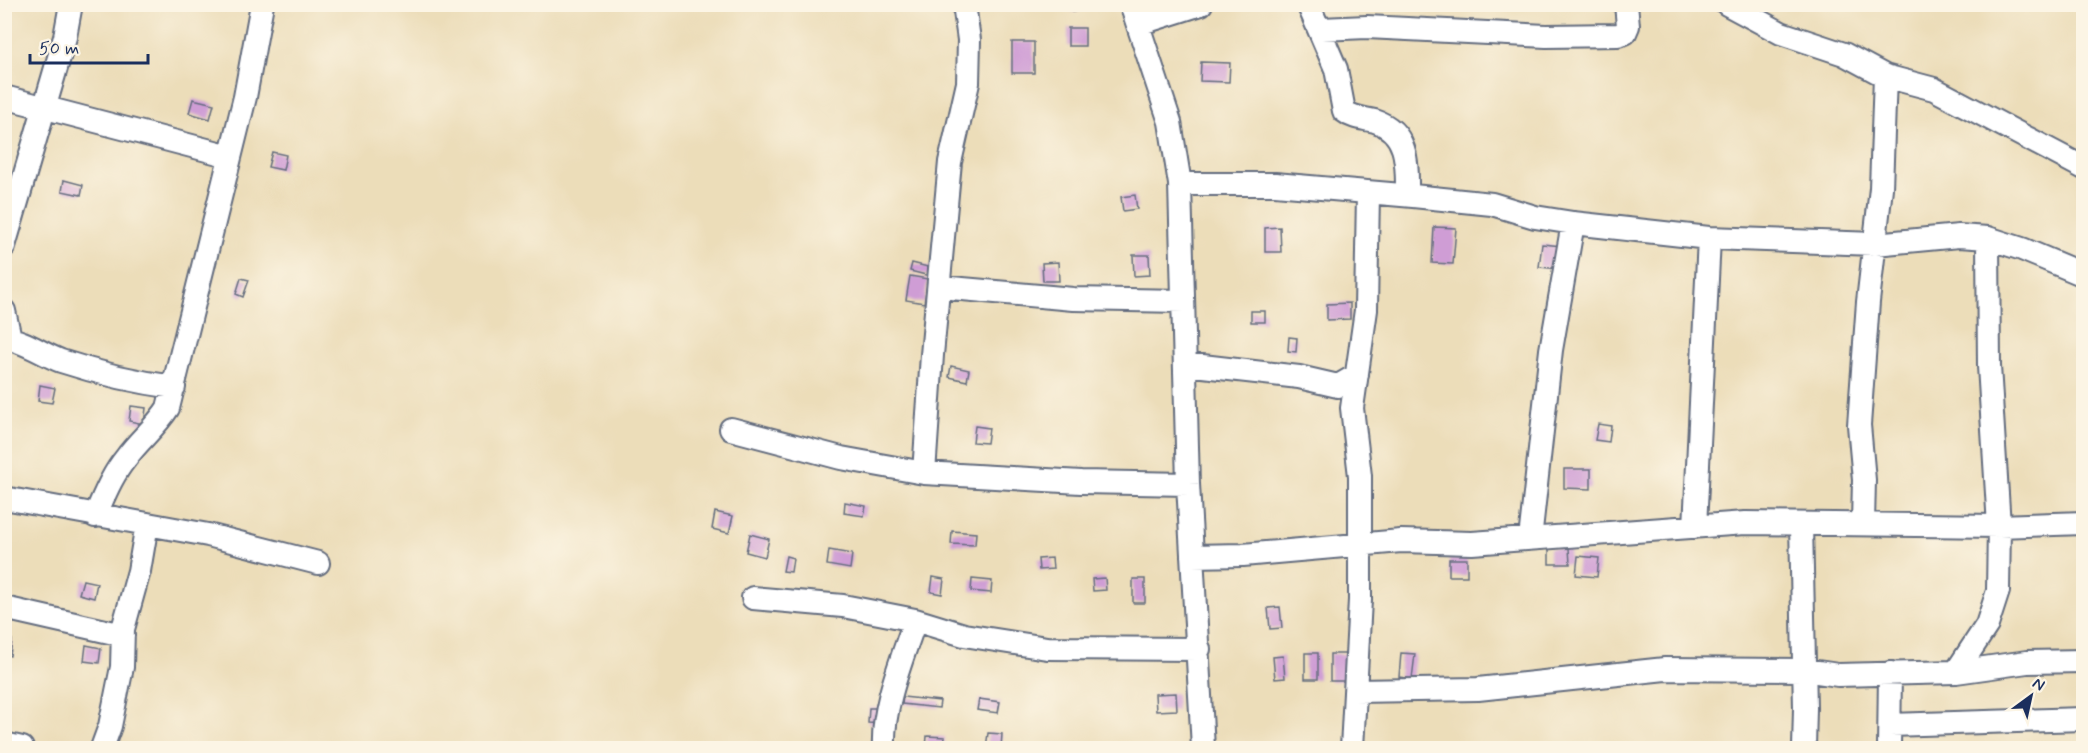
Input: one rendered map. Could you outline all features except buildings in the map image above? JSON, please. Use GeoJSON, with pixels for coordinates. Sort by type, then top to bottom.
{"type":"FeatureCollection","features":[{"type":"Feature","properties":{"kind":"street"},"geometry":{"type":"LineString","coordinates":[[4,246],[65,37],[71,4]]}},
{"type":"Feature","properties":{"kind":"street"},"geometry":{"type":"LineString","coordinates":[[95,516],[113,477],[126,457],[160,421],[168,408],[256,48],[262,4]]}},
{"type":"Feature","properties":{"kind":"street"},"geometry":{"type":"LineString","coordinates":[[924,473],[932,355],[950,162],[968,83],[969,40],[964,4]]}},
{"type":"Feature","properties":{"kind":"street"},"geometry":{"type":"LineString","coordinates":[[1201,4],[1135,14],[1170,122],[1180,184],[1188,484],[1203,748]]}},
{"type":"Feature","properties":{"kind":"street"},"geometry":{"type":"LineString","coordinates":[[1308,4],[1336,69],[1344,111],[1351,116],[1375,121],[1390,128],[1401,140],[1407,162],[1407,195]]}},
{"type":"Feature","properties":{"kind":"street"},"geometry":{"type":"LineString","coordinates":[[1321,30],[1367,27],[1546,36],[1618,35],[1624,33],[1628,26],[1626,4]]}},
{"type":"Feature","properties":{"kind":"street"},"geometry":{"type":"LineString","coordinates":[[1727,4],[1781,33],[1857,61],[1885,76],[1934,89],[2084,168]]}},
{"type":"Feature","properties":{"kind":"street"},"geometry":{"type":"LineString","coordinates":[[1857,61],[1884,104]]}},
{"type":"Feature","properties":{"kind":"street"},"geometry":{"type":"LineString","coordinates":[[1863,523],[1864,480],[1859,425],[1868,302],[1882,177],[1885,76]]}},
{"type":"Feature","properties":{"kind":"street"},"geometry":{"type":"LineString","coordinates":[[4,97],[230,156]]}},
{"type":"Feature","properties":{"kind":"street"},"geometry":{"type":"LineString","coordinates":[[1180,184],[1275,184],[1407,195],[1492,204],[1535,217],[1573,223],[1709,238],[1875,244],[1959,236],[1988,238],[2022,249],[2084,275]]}},
{"type":"Feature","properties":{"kind":"street"},"geometry":{"type":"LineString","coordinates":[[1352,748],[1360,600],[1360,476],[1347,381],[1366,310],[1368,193]]}},
{"type":"Feature","properties":{"kind":"street"},"geometry":{"type":"LineString","coordinates":[[1530,539],[1551,350],[1573,223]]}},
{"type":"Feature","properties":{"kind":"street"},"geometry":{"type":"LineString","coordinates":[[1695,527],[1709,238]]}},
{"type":"Feature","properties":{"kind":"street"},"geometry":{"type":"LineString","coordinates":[[1956,672],[1993,613],[1998,591],[1999,526],[1989,366],[1988,238]]}},
{"type":"Feature","properties":{"kind":"street"},"geometry":{"type":"LineString","coordinates":[[940,286],[1073,299],[1183,301]]}},
{"type":"Feature","properties":{"kind":"street"},"geometry":{"type":"LineString","coordinates":[[4,311],[7,338],[80,367],[125,380],[174,387]]}},
{"type":"Feature","properties":{"kind":"street"},"geometry":{"type":"LineString","coordinates":[[1185,364],[1347,381]]}},
{"type":"Feature","properties":{"kind":"street"},"geometry":{"type":"LineString","coordinates":[[731,429],[841,458],[924,473],[1081,482],[1188,484]]}},
{"type":"Feature","properties":{"kind":"street"},"geometry":{"type":"LineString","coordinates":[[4,498],[220,538],[318,563]]}},
{"type":"Feature","properties":{"kind":"street"},"geometry":{"type":"LineString","coordinates":[[1192,556],[1243,555],[1401,541],[1472,543],[1745,524],[1863,523],[1999,526],[2084,523]]}},
{"type":"Feature","properties":{"kind":"street"},"geometry":{"type":"LineString","coordinates":[[102,748],[110,726],[122,667],[123,634],[128,605],[140,571],[147,524]]}},
{"type":"Feature","properties":{"kind":"street"},"geometry":{"type":"LineString","coordinates":[[1801,524],[1804,748]]}},
{"type":"Feature","properties":{"kind":"street"},"geometry":{"type":"LineString","coordinates":[[753,598],[843,606],[915,620],[964,635],[1047,648],[1199,649]]}},
{"type":"Feature","properties":{"kind":"street"},"geometry":{"type":"LineString","coordinates":[[4,608],[123,634]]}},
{"type":"Feature","properties":{"kind":"street"},"geometry":{"type":"LineString","coordinates":[[884,748],[891,701],[915,620]]}},
{"type":"Feature","properties":{"kind":"street"},"geometry":{"type":"LineString","coordinates":[[1355,691],[1478,689],[1665,669],[1804,670],[1838,675],[1956,672],[2027,662],[2084,661]]}},
{"type":"Feature","properties":{"kind":"street"},"geometry":{"type":"LineString","coordinates":[[1889,748],[1890,673]]}},
{"type":"Feature","properties":{"kind":"street"},"geometry":{"type":"LineString","coordinates":[[1890,725],[2084,719]]}},
{"type":"Feature","properties":{"kind":"street"},"geometry":{"type":"LineString","coordinates":[[4,744],[22,748]]}}]}
